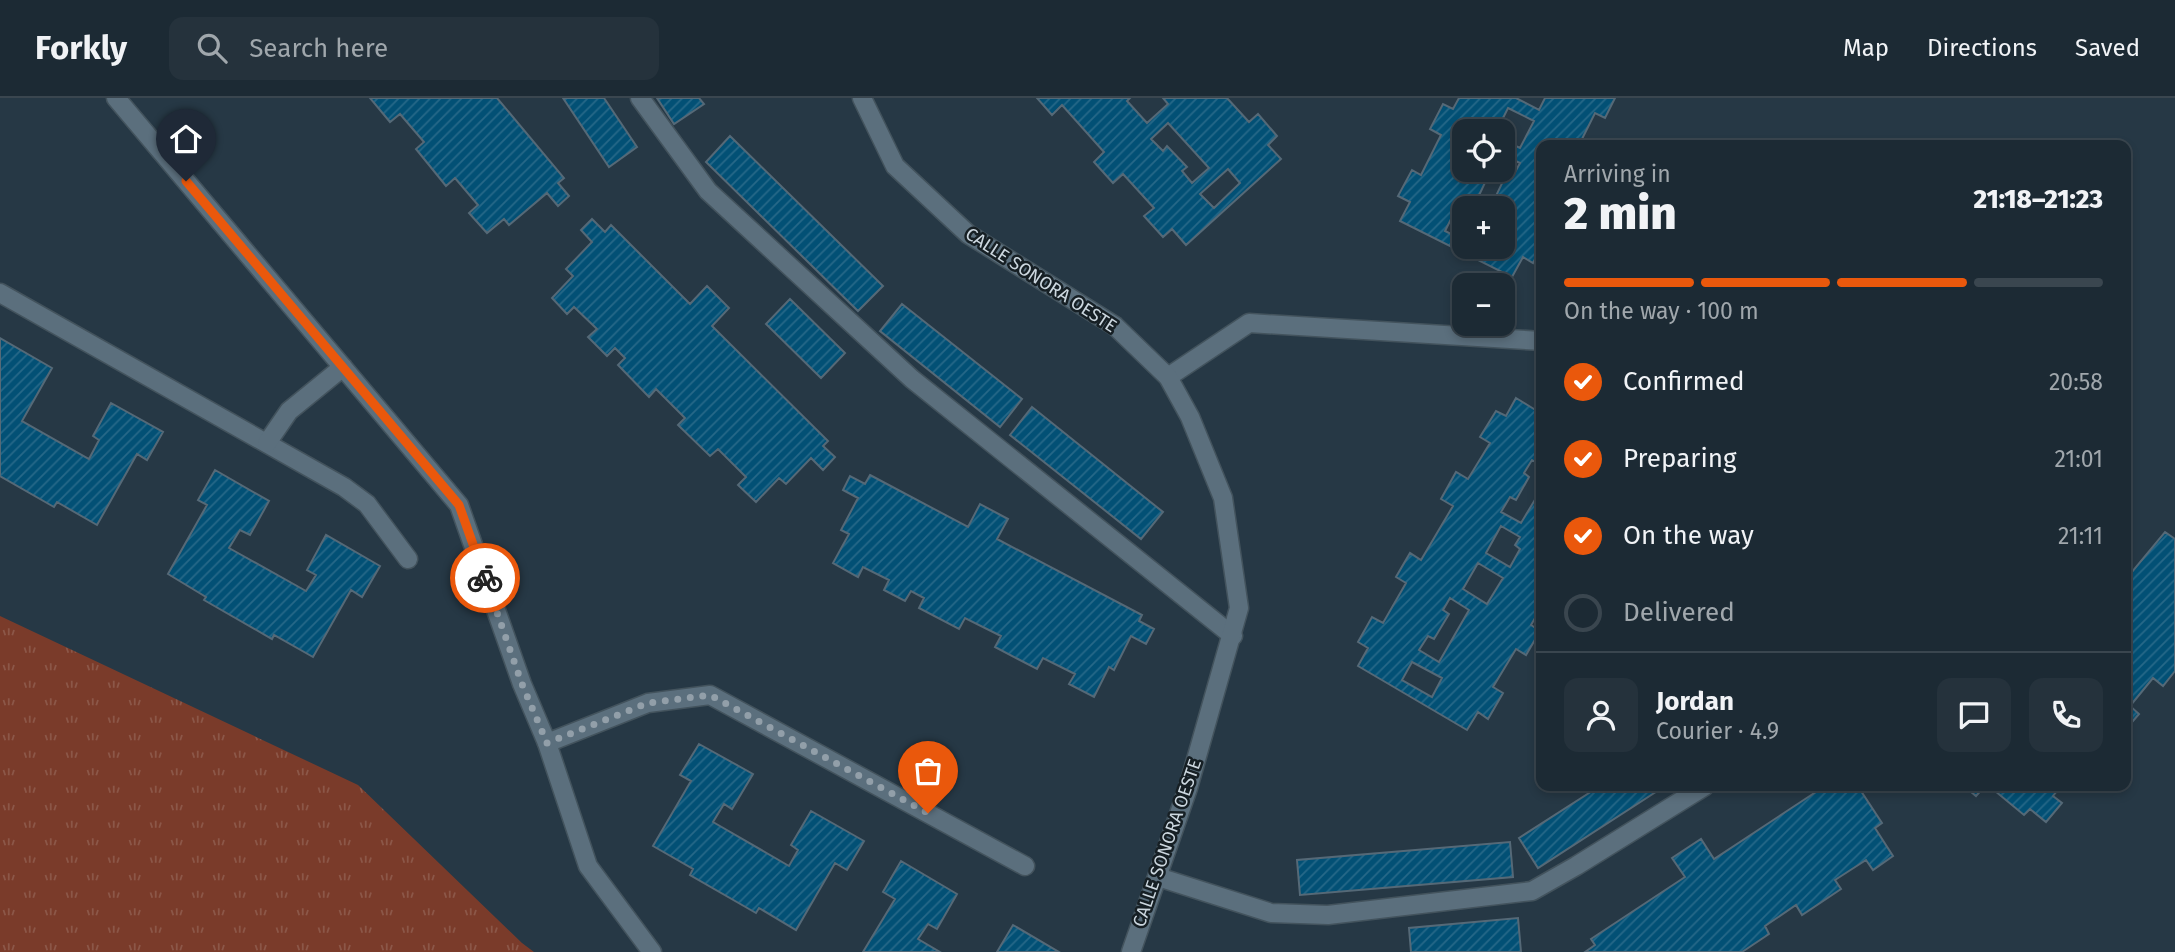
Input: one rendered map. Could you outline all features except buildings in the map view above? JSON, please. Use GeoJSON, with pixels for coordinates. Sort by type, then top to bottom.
{"type":"FeatureCollection","features":[{"type":"Feature","properties":{"kind":"street"},"geometry":{"type":"LineString","coordinates":[[116,98],[459,505],[522,684],[547,743],[588,866],[652,952]]}},
{"type":"Feature","properties":{"kind":"street"},"geometry":{"type":"LineString","coordinates":[[640,98],[708,191],[912,379],[1233,636]]}},
{"type":"Feature","properties":{"kind":"street","name":"CALLE SONORA OESTE"},"geometry":{"type":"LineString","coordinates":[[862,98],[895,166],[968,234],[1115,326],[1168,377],[1190,417],[1223,498],[1239,608],[1188,788],[1130,952]]}},
{"type":"Feature","properties":{"kind":"street"},"geometry":{"type":"LineString","coordinates":[[0,293],[344,486],[367,505],[408,559]]}},
{"type":"Feature","properties":{"kind":"street"},"geometry":{"type":"LineString","coordinates":[[1168,377],[1249,323],[1536,341]]}},
{"type":"Feature","properties":{"kind":"street"},"geometry":{"type":"LineString","coordinates":[[267,443],[289,411],[343,367]]}},
{"type":"Feature","properties":{"kind":"street"},"geometry":{"type":"LineString","coordinates":[[547,743],[648,703],[710,695],[1025,866]]}},
{"type":"Feature","properties":{"kind":"street"},"geometry":{"type":"LineString","coordinates":[[1158,877],[1271,913],[1328,915],[1532,891],[1697,791]]}},
{"type":"Feature","properties":{"kind":"green space"},"geometry":{"type":"Polygon","coordinates":[[[0,616],[358,785],[534,952],[0,952],[0,616]]]}},
{"type":"Feature","properties":{"kind":"way so far"},"geometry":{"type":"LineString","coordinates":[[485,578],[522,684],[547,743],[648,703],[710,695],[928,813]]}},
{"type":"Feature","properties":{"kind":"route"},"geometry":{"type":"LineString","coordinates":[[186,181],[459,505],[485,578]]}}]}
